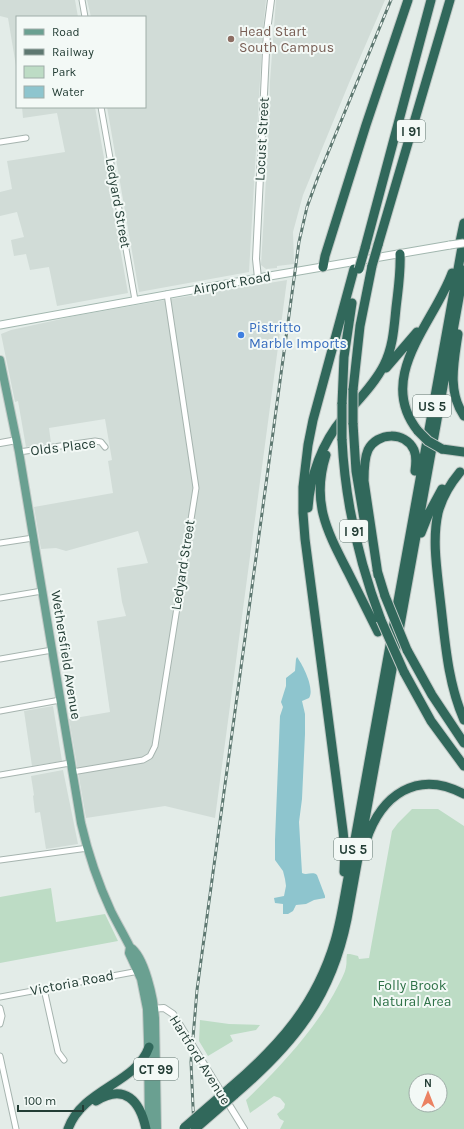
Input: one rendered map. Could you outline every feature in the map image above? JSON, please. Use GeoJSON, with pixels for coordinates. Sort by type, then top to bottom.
{"type":"FeatureCollection","features":[{"type":"Feature","properties":{"kind":"highway"},"geometry":{"type":"LineString","coordinates":[[323,267],[324,256],[408,0]]}},
{"type":"Feature","properties":{"kind":"highway","name":"I 91"},"geometry":{"type":"LineString","coordinates":[[403,674],[366,579],[352,522],[345,476],[342,439],[342,372],[357,269],[362,248],[372,220],[431,0]]}},
{"type":"Feature","properties":{"kind":"highway"},"geometry":{"type":"LineString","coordinates":[[410,79],[424,46],[436,0]]}},
{"type":"Feature","properties":{"kind":"highway"},"geometry":{"type":"LineString","coordinates":[[445,18],[446,0]]}},
{"type":"Feature","properties":{"kind":"highway","name":"I 91"},"geometry":{"type":"LineString","coordinates":[[450,0],[378,245],[364,298],[359,332],[353,423],[359,495],[368,539],[385,596],[408,650],[434,699],[464,743]]}},
{"type":"Feature","properties":{"kind":"highway"},"geometry":{"type":"LineString","coordinates":[[464,224],[452,274],[410,355],[403,379],[405,407],[409,418],[418,432],[428,441],[442,449],[464,452]]}},
{"type":"Feature","properties":{"kind":"highway","name":"US 5"},"geometry":{"type":"LineString","coordinates":[[184,1128],[233,1094],[258,1074],[294,1037],[321,996],[340,949],[352,893],[464,236]]}},
{"type":"Feature","properties":{"kind":"highway"},"geometry":{"type":"LineString","coordinates":[[311,588],[307,527],[311,487],[326,443],[336,426],[374,380],[385,363],[392,344],[400,275],[400,254]]}},
{"type":"Feature","properties":{"kind":"highway"},"geometry":{"type":"LineString","coordinates":[[302,1012],[317,982],[330,943],[341,892],[345,857],[343,824],[303,518],[303,487],[305,461],[313,420],[357,269]]}},
{"type":"Feature","properties":{"kind":"highway","name":"US 5"},"geometry":{"type":"LineString","coordinates":[[195,1129],[233,1094],[285,1035],[302,1012],[321,978],[330,956],[338,929],[464,270]]}},
{"type":"Feature","properties":{"kind":"highway"},"geometry":{"type":"LineString","coordinates":[[464,294],[454,359],[453,382],[456,401],[464,416]]}},
{"type":"Feature","properties":{"kind":"highway"},"geometry":{"type":"LineString","coordinates":[[374,380],[384,371],[427,320]]}},
{"type":"Feature","properties":{"kind":"highway"},"geometry":{"type":"LineString","coordinates":[[350,410],[334,435],[326,454],[321,479],[321,507],[324,521],[333,542],[400,674],[403,674],[410,684],[434,724],[464,766]]}},
{"type":"Feature","properties":{"kind":"highway"},"geometry":{"type":"LineString","coordinates":[[378,575],[373,533],[365,488],[364,465],[367,453],[372,444],[383,437],[393,436],[406,441],[412,447],[416,458],[403,557],[405,576]]}},
{"type":"Feature","properties":{"kind":"highway"},"geometry":{"type":"LineString","coordinates":[[405,576],[415,558],[422,529],[430,510],[443,488],[462,471]]}},
{"type":"Feature","properties":{"kind":"highway"},"geometry":{"type":"LineString","coordinates":[[462,471],[447,490],[440,506],[437,523],[436,546],[447,662],[453,689],[464,720]]}},
{"type":"Feature","properties":{"kind":"highway"},"geometry":{"type":"LineString","coordinates":[[352,893],[358,878],[370,829],[379,813],[391,799],[406,788],[423,784],[440,785],[464,794]]}},
{"type":"Feature","properties":{"kind":"highway"},"geometry":{"type":"LineString","coordinates":[[68,1129],[73,1118],[94,1096],[135,1068],[144,1058],[151,1042]]}},
{"type":"Feature","properties":{"kind":"highway"},"geometry":{"type":"LineString","coordinates":[[72,1129],[79,1117],[91,1105],[104,1097],[115,1094],[126,1096],[135,1102],[142,1113],[146,1129]]}},
{"type":"Feature","properties":{"kind":"highway"},"geometry":{"type":"LineString","coordinates":[[202,1129],[233,1094]]}},
{"type":"Feature","properties":{"kind":"main road","name":"Airport Road"},"geometry":{"type":"LineString","coordinates":[[0,325],[167,294],[464,243]]}},
{"type":"Feature","properties":{"kind":"main road","name":"Wethersfield Avenue"},"geometry":{"type":"LineString","coordinates":[[0,360],[2,381],[17,440],[80,817],[88,848],[106,900],[130,947],[129,953],[141,970],[144,991],[151,1009]]}},
{"type":"Feature","properties":{"kind":"main road","name":"CT 99"},"geometry":{"type":"LineString","coordinates":[[150,1129],[151,1009]]}},
{"type":"Feature","properties":{"kind":"main road","name":"CT 99"},"geometry":{"type":"LineString","coordinates":[[151,1042],[157,1129]]}},
{"type":"Feature","properties":{"kind":"street"},"geometry":{"type":"LineString","coordinates":[[82,0],[85,16]]}},
{"type":"Feature","properties":{"kind":"street","name":"Locust Street"},"geometry":{"type":"LineString","coordinates":[[258,278],[256,259],[267,31],[271,0]]}},
{"type":"Feature","properties":{"kind":"street","name":"Ledyard Street"},"geometry":{"type":"LineString","coordinates":[[101,108],[135,300]]}},
{"type":"Feature","properties":{"kind":"street"},"geometry":{"type":"LineString","coordinates":[[0,142],[26,138]]}},
{"type":"Feature","properties":{"kind":"street","name":"Ledyard Street"},"geometry":{"type":"LineString","coordinates":[[72,772],[143,760],[150,756],[155,746],[196,488],[167,294]]}},
{"type":"Feature","properties":{"kind":"street"},"geometry":{"type":"LineString","coordinates":[[0,443],[17,440]]}},
{"type":"Feature","properties":{"kind":"street","name":"Olds Place"},"geometry":{"type":"LineString","coordinates":[[19,452],[95,441],[102,442],[105,447]]}},
{"type":"Feature","properties":{"kind":"street"},"geometry":{"type":"LineString","coordinates":[[0,543],[33,538]]}},
{"type":"Feature","properties":{"kind":"street"},"geometry":{"type":"LineString","coordinates":[[0,598],[42,591]]}},
{"type":"Feature","properties":{"kind":"street"},"geometry":{"type":"LineString","coordinates":[[0,659],[52,650]]}},
{"type":"Feature","properties":{"kind":"street"},"geometry":{"type":"LineString","coordinates":[[0,711],[60,700]]}},
{"type":"Feature","properties":{"kind":"street"},"geometry":{"type":"LineString","coordinates":[[0,775],[70,763]]}},
{"type":"Feature","properties":{"kind":"street"},"geometry":{"type":"LineString","coordinates":[[0,860],[88,848]]}},
{"type":"Feature","properties":{"kind":"street","name":"Victoria Road"},"geometry":{"type":"LineString","coordinates":[[0,997],[141,970]]}},
{"type":"Feature","properties":{"kind":"street"},"geometry":{"type":"LineString","coordinates":[[44,989],[58,1052],[64,1060]]}},
{"type":"Feature","properties":{"kind":"street"},"geometry":{"type":"LineString","coordinates":[[0,1008],[2,1016],[0,1024]]}},
{"type":"Feature","properties":{"kind":"street","name":"Hartford Avenue"},"geometry":{"type":"LineString","coordinates":[[151,1009],[166,1009],[173,1014],[244,1129]]}},
{"type":"Feature","properties":{"kind":"street"},"geometry":{"type":"LineString","coordinates":[[0,1056],[16,1129]]}},
{"type":"Feature","properties":{"kind":"shaded area"},"geometry":{"type":"Polygon","coordinates":[[[0,0],[75,0],[78,16],[16,16],[16,66],[8,18],[0,16],[0,0]]]}},
{"type":"Feature","properties":{"kind":"shaded area"},"geometry":{"type":"Polygon","coordinates":[[[87,0],[266,0],[263,28],[249,272],[139,292],[107,108],[146,108],[146,16],[91,16],[87,0]]]}},
{"type":"Feature","properties":{"kind":"shaded area"},"geometry":{"type":"Polygon","coordinates":[[[276,0],[385,0],[303,195],[293,232],[294,264],[266,269],[261,265],[270,81],[276,0]]]}},
{"type":"Feature","properties":{"kind":"shaded area"},"geometry":{"type":"Polygon","coordinates":[[[22,108],[95,108],[128,293],[57,306],[49,267],[30,270],[26,254],[14,256],[11,240],[24,237],[17,212],[0,216],[0,192],[12,189],[7,161],[65,152],[57,113],[23,118],[22,108]]]}},
{"type":"Feature","properties":{"kind":"shaded area"},"geometry":{"type":"Polygon","coordinates":[[[287,280],[215,818],[165,806],[86,818],[69,719],[110,712],[97,621],[126,616],[122,602],[117,568],[148,563],[138,531],[66,551],[56,548],[41,549],[34,507],[113,493],[108,461],[112,460],[105,419],[49,428],[51,443],[26,447],[18,401],[15,402],[1,334],[11,330],[75,316],[287,280]]]}},
{"type":"Feature","properties":{"kind":"shaded area"},"geometry":{"type":"Polygon","coordinates":[[[53,706],[62,761],[32,766],[24,711],[53,706]]]}},
{"type":"Feature","properties":{"kind":"shaded area"},"geometry":{"type":"Polygon","coordinates":[[[63,770],[78,844],[46,849],[40,812],[35,813],[31,776],[63,770]]]}},
{"type":"Feature","properties":{"kind":"green space","name":"Folly Brook Natural Area"},"geometry":{"type":"Polygon","coordinates":[[[412,809],[438,809],[464,826],[464,1129],[280,1129],[284,1121],[280,1119],[277,1114],[284,1108],[285,1104],[280,1098],[274,1096],[250,1113],[246,1100],[284,1061],[319,1017],[345,972],[347,954],[358,956],[359,959],[369,958],[392,831],[412,809]]]}},
{"type":"Feature","properties":{"kind":"green space"},"geometry":{"type":"Polygon","coordinates":[[[51,888],[56,922],[105,914],[118,941],[0,963],[0,897],[51,888]]]}},
{"type":"Feature","properties":{"kind":"green space"},"geometry":{"type":"Polygon","coordinates":[[[200,1020],[229,1024],[260,1025],[256,1030],[230,1035],[233,1041],[208,1056],[199,1041],[200,1020]]]}},
{"type":"Feature","properties":{"kind":"water"},"geometry":{"type":"Polygon","coordinates":[[[297,657],[305,671],[310,689],[309,698],[302,701],[305,714],[305,734],[302,799],[299,822],[302,873],[313,873],[317,875],[325,898],[314,900],[306,904],[296,905],[293,911],[288,914],[283,914],[283,904],[275,903],[274,898],[284,896],[286,886],[283,871],[275,860],[280,716],[283,707],[281,702],[286,686],[286,678],[295,671],[297,657]]]}},
{"type":"Feature","properties":{"kind":"railway"},"geometry":{"type":"LineString","coordinates":[[194,1129],[191,1062],[197,990],[299,242],[307,207],[318,177],[391,0]]}},
{"type":"Feature","properties":{"kind":"place","name":"Head Start South Campus"},"geometry":{"type":"Point","coordinates":[231,39]}},
{"type":"Feature","properties":{"kind":"place","name":"Pistritto Marble Imports"},"geometry":{"type":"Point","coordinates":[241,335]}}]}
